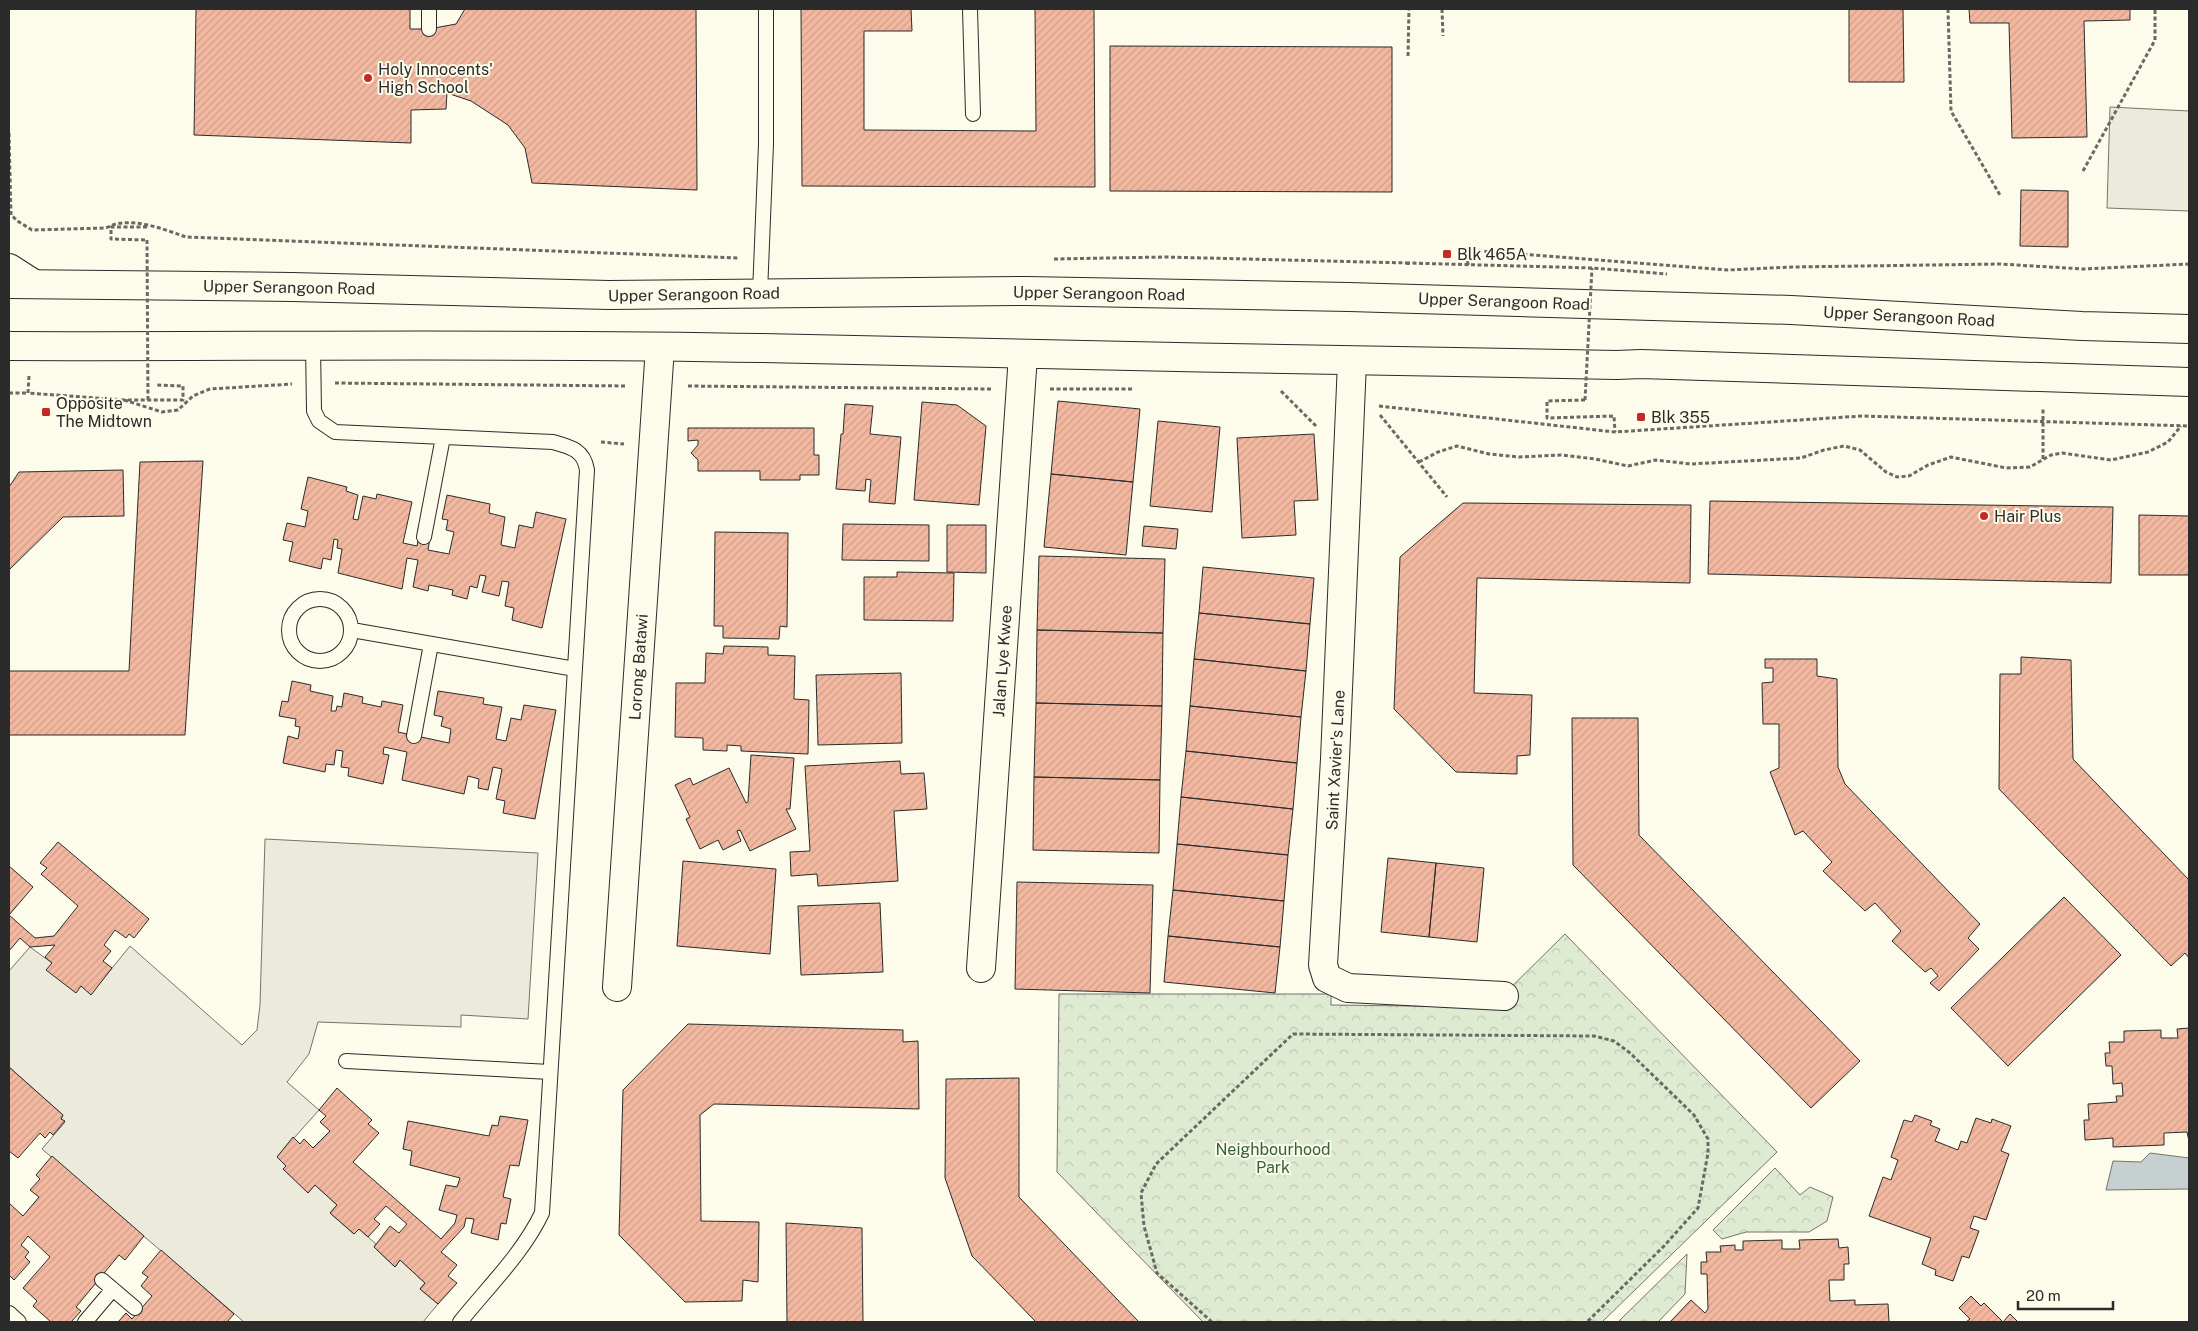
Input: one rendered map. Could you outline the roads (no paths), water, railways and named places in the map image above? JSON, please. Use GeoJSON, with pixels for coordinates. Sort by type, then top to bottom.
{"type":"FeatureCollection","features":[{"type":"Feature","properties":{"kind":"main road"},"geometry":{"type":"LineString","coordinates":[[9,268],[22,284]]}},
{"type":"Feature","properties":{"kind":"main road","name":"Upper Serangoon Road"},"geometry":{"type":"LineString","coordinates":[[22,284],[292,286],[609,295],[1026,291],[1349,297],[1791,310],[2082,326],[2189,329]]}},
{"type":"Feature","properties":{"kind":"main road"},"geometry":{"type":"LineString","coordinates":[[20,346],[313,345],[760,348],[1352,362],[1641,364],[2189,382]]}},
{"type":"Feature","properties":{"kind":"main road","name":"Lorong Batawi"},"geometry":{"type":"LineString","coordinates":[[617,987],[660,347]]}},
{"type":"Feature","properties":{"kind":"main road","name":"Jalan Lye Kwee"},"geometry":{"type":"LineString","coordinates":[[981,968],[1024,355]]}},
{"type":"Feature","properties":{"kind":"main road","name":"Saint Xavier's Lane"},"geometry":{"type":"LineString","coordinates":[[1352,362],[1336,748],[1323,965],[1327,978],[1348,988],[1504,996]]}},
{"type":"Feature","properties":{"kind":"lane"},"geometry":{"type":"LineString","coordinates":[[429,9],[429,29]]}},
{"type":"Feature","properties":{"kind":"lane"},"geometry":{"type":"LineString","coordinates":[[760,293],[766,144],[766,9]]}},
{"type":"Feature","properties":{"kind":"lane"},"geometry":{"type":"LineString","coordinates":[[970,9],[973,114]]}},
{"type":"Feature","properties":{"kind":"lane"},"geometry":{"type":"LineString","coordinates":[[313,345],[314,412],[319,421],[335,432],[553,442],[576,448],[586,461],[587,470],[542,1212],[528,1239],[460,1322]]}},
{"type":"Feature","properties":{"kind":"lane"},"geometry":{"type":"LineString","coordinates":[[424,537],[442,437]]}},
{"type":"Feature","properties":{"kind":"lane"},"geometry":{"type":"LineString","coordinates":[[321,598],[340,604],[346,612],[352,630],[344,650],[331,659],[315,661],[305,657],[296,650],[291,641],[289,630],[290,619],[295,610],[307,601],[321,598]]}},
{"type":"Feature","properties":{"kind":"lane"},"geometry":{"type":"LineString","coordinates":[[352,630],[575,669]]}},
{"type":"Feature","properties":{"kind":"lane"},"geometry":{"type":"LineString","coordinates":[[414,736],[431,644]]}},
{"type":"Feature","properties":{"kind":"lane"},"geometry":{"type":"LineString","coordinates":[[346,1061],[550,1072]]}},
{"type":"Feature","properties":{"kind":"lane"},"geometry":{"type":"LineString","coordinates":[[85,1322],[107,1284],[136,1308]]}},
{"type":"Feature","properties":{"kind":"lane"},"geometry":{"type":"LineString","coordinates":[[9,1313],[19,1322]]}},
{"type":"Feature","properties":{"kind":"place","name":"Holy Innocents' High School"},"geometry":{"type":"Point","coordinates":[368,78]}},
{"type":"Feature","properties":{"kind":"place","name":"Blk 465A"},"geometry":{"type":"Point","coordinates":[1447,254]}},
{"type":"Feature","properties":{"kind":"place","name":"Opposite The Midtown"},"geometry":{"type":"Point","coordinates":[46,412]}},
{"type":"Feature","properties":{"kind":"place","name":"Blk 355"},"geometry":{"type":"Point","coordinates":[1641,417]}},
{"type":"Feature","properties":{"kind":"place","name":"Hair Plus"},"geometry":{"type":"Point","coordinates":[1984,516]}},
{"type":"Feature","properties":{"kind":"park label","name":"Neighbourhood Park"},"geometry":{"type":"Point","coordinates":[1273,1158]}}]}
